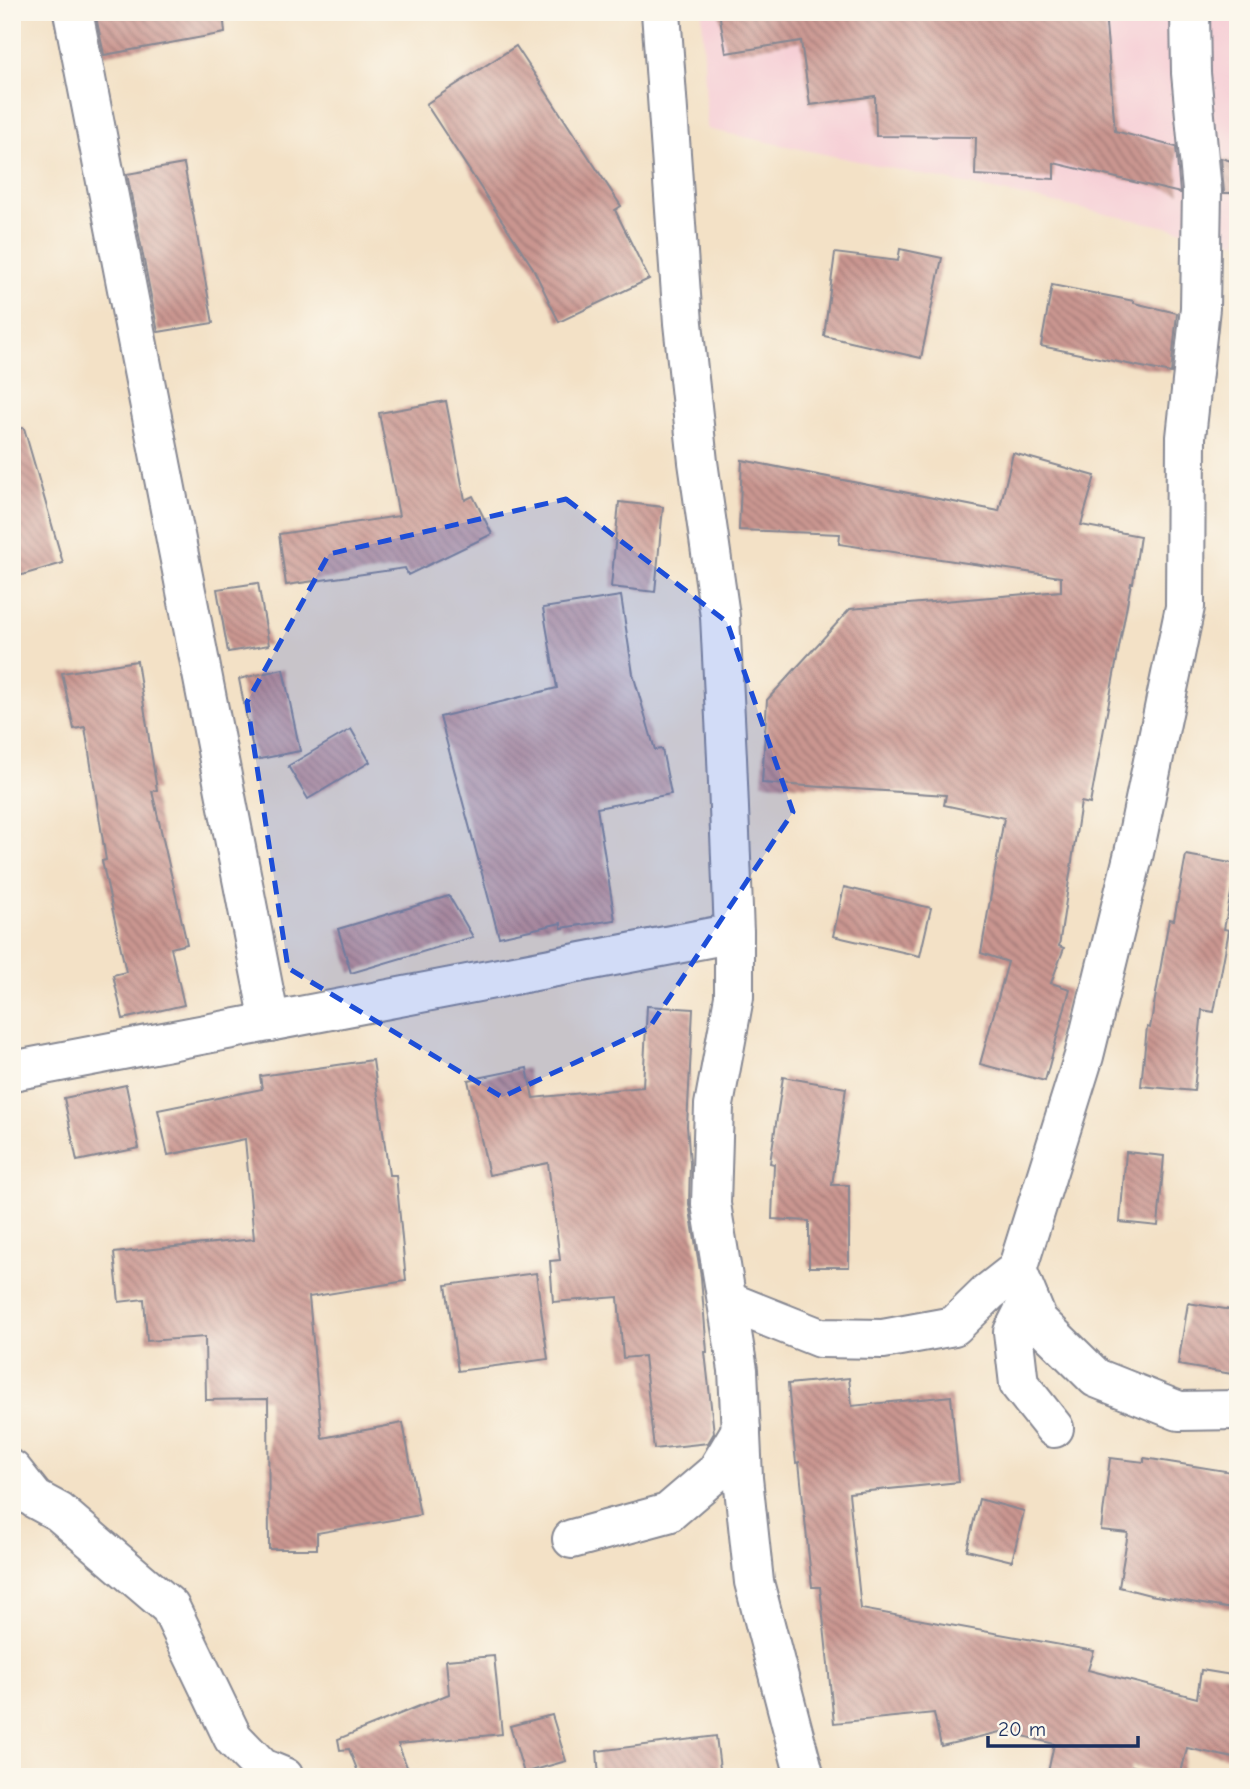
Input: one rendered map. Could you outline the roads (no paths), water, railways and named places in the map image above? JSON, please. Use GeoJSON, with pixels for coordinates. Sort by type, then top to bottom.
{"type":"FeatureCollection","features":[{"type":"Feature","properties":{"kind":"street"},"geometry":{"type":"LineString","coordinates":[[73,12],[270,1021]]}},
{"type":"Feature","properties":{"kind":"street"},"geometry":{"type":"LineString","coordinates":[[661,12],[683,323],[698,462],[720,616],[734,933],[734,997],[714,1105],[711,1204],[738,1370],[743,1478],[754,1582],[805,1777]]}},
{"type":"Feature","properties":{"kind":"street"},"geometry":{"type":"LineString","coordinates":[[1054,1428],[1019,1384],[1013,1332],[1134,853],[1185,607],[1186,437],[1199,308],[1202,191],[1191,73],[1190,12]]}},
{"type":"Feature","properties":{"kind":"street"},"geometry":{"type":"LineString","coordinates":[[12,1071],[734,933]]}},
{"type":"Feature","properties":{"kind":"street"},"geometry":{"type":"LineString","coordinates":[[727,1301],[820,1338],[883,1339],[954,1326],[989,1292],[1023,1285]]}},
{"type":"Feature","properties":{"kind":"street"},"geometry":{"type":"LineString","coordinates":[[1023,1285],[1038,1321],[1096,1378],[1179,1411],[1238,1410]]}},
{"type":"Feature","properties":{"kind":"street"},"geometry":{"type":"LineString","coordinates":[[738,1370],[791,1326]]}},
{"type":"Feature","properties":{"kind":"street"},"geometry":{"type":"LineString","coordinates":[[572,1539],[668,1513],[716,1472],[741,1430]]}},
{"type":"Feature","properties":{"kind":"street"},"geometry":{"type":"LineString","coordinates":[[12,1470],[35,1499],[59,1513],[170,1607],[233,1738],[262,1768],[284,1777]]}}]}
